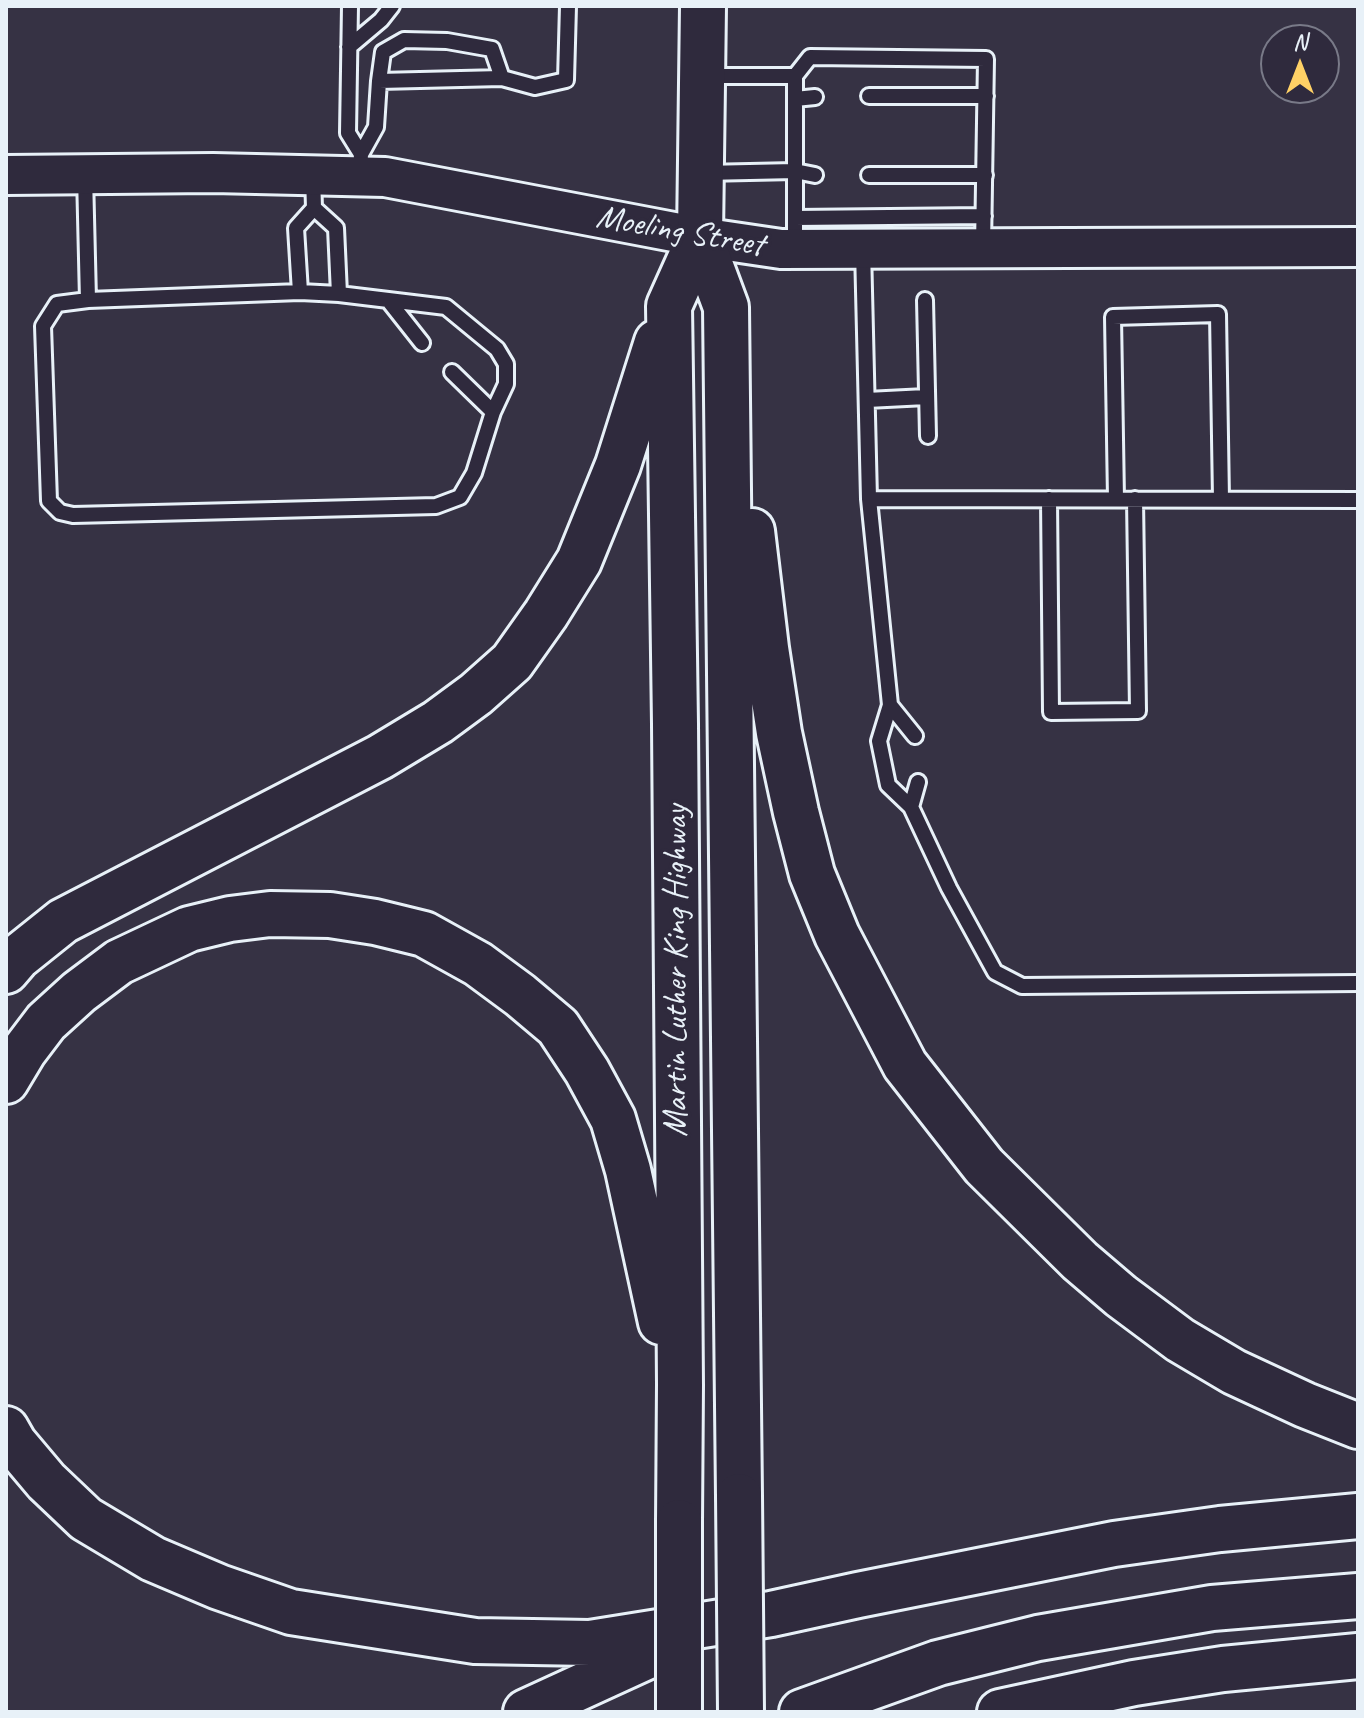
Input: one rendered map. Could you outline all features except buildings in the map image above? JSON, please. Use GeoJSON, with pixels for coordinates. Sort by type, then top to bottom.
{"type":"FeatureCollection","features":[{"type":"Feature","properties":{"kind":"highway","name":"Martin Luther King Highway"},"geometry":{"type":"LineString","coordinates":[[703,6],[700,237],[726,307],[741,1712]]}},
{"type":"Feature","properties":{"kind":"highway","name":"Martin Luther King Highway"},"geometry":{"type":"LineString","coordinates":[[679,1712],[680,1415],[669,306],[700,237]]}},
{"type":"Feature","properties":{"kind":"highway"},"geometry":{"type":"LineString","coordinates":[[6,971],[18,957],[63,921],[380,757],[438,722],[512,662],[579,561],[618,465],[669,306]]}},
{"type":"Feature","properties":{"kind":"highway"},"geometry":{"type":"LineString","coordinates":[[726,307],[766,648],[779,733],[796,812],[812,874],[837,935],[905,1065],[984,1166],[1080,1261],[1121,1296],[1180,1340],[1234,1372],[1358,1426]]}},
{"type":"Feature","properties":{"kind":"highway"},"geometry":{"type":"LineString","coordinates":[[6,1081],[46,1022],[79,992],[119,962],[189,929],[270,914],[330,915],[424,934],[478,964],[558,1027],[613,1119],[628,1170],[680,1415]]}},
{"type":"Feature","properties":{"kind":"highway"},"geometry":{"type":"LineString","coordinates":[[6,1429],[38,1471],[86,1519],[153,1559],[219,1587],[291,1612],[475,1641],[590,1643],[771,1614],[1114,1544],[1220,1529],[1358,1516]]}},
{"type":"Feature","properties":{"kind":"highway"},"geometry":{"type":"LineString","coordinates":[[802,1712],[938,1663],[1038,1638],[1212,1608],[1358,1596]]}},
{"type":"Feature","properties":{"kind":"highway"},"geometry":{"type":"LineString","coordinates":[[526,1712],[648,1656],[771,1614]]}},
{"type":"Feature","properties":{"kind":"highway"},"geometry":{"type":"LineString","coordinates":[[1000,1712],[1134,1683],[1223,1669],[1358,1656]]}},
{"type":"Feature","properties":{"kind":"street","name":"Moeling Street"},"geometry":{"type":"LineString","coordinates":[[6,175],[213,173],[314,191],[361,165],[385,177],[700,237],[781,249],[795,233],[863,249],[984,232],[1358,247]]}},
{"type":"Feature","properties":{"kind":"lane"},"geometry":{"type":"LineString","coordinates":[[350,6],[348,133],[361,165]]}},
{"type":"Feature","properties":{"kind":"lane"},"geometry":{"type":"LineString","coordinates":[[349,47],[381,20],[392,6]]}},
{"type":"Feature","properties":{"kind":"lane"},"geometry":{"type":"LineString","coordinates":[[379,81],[502,78],[535,87],[566,80],[568,6]]}},
{"type":"Feature","properties":{"kind":"lane"},"geometry":{"type":"LineString","coordinates":[[361,165],[376,127],[383,52],[404,40],[447,41],[492,49],[502,78]]}},
{"type":"Feature","properties":{"kind":"lane"},"geometry":{"type":"LineString","coordinates":[[810,57],[986,59],[984,232],[795,233],[795,76],[810,57]]}},
{"type":"Feature","properties":{"kind":"lane"},"geometry":{"type":"LineString","coordinates":[[702,76],[795,76]]}},
{"type":"Feature","properties":{"kind":"lane"},"geometry":{"type":"LineString","coordinates":[[869,96],[986,96]]}},
{"type":"Feature","properties":{"kind":"lane"},"geometry":{"type":"LineString","coordinates":[[795,99],[815,97]]}},
{"type":"Feature","properties":{"kind":"lane"},"geometry":{"type":"LineString","coordinates":[[701,173],[795,171],[815,175]]}},
{"type":"Feature","properties":{"kind":"lane"},"geometry":{"type":"LineString","coordinates":[[85,174],[88,300]]}},
{"type":"Feature","properties":{"kind":"lane"},"geometry":{"type":"LineString","coordinates":[[869,175],[985,175]]}},
{"type":"Feature","properties":{"kind":"lane"},"geometry":{"type":"LineString","coordinates":[[300,292],[296,228],[314,191]]}},
{"type":"Feature","properties":{"kind":"lane"},"geometry":{"type":"LineString","coordinates":[[314,191],[336,228],[339,294]]}},
{"type":"Feature","properties":{"kind":"lane"},"geometry":{"type":"LineString","coordinates":[[863,249],[869,499],[890,705],[879,741],[888,785],[911,807],[949,888],[995,972],[1022,986],[1358,983]]}},
{"type":"Feature","properties":{"kind":"lane"},"geometry":{"type":"LineString","coordinates":[[300,292],[446,307],[497,349],[506,364],[506,384],[493,412],[474,473],[460,497],[436,506],[73,515],[60,512],[49,501],[43,326],[57,304],[88,300],[300,292]]}},
{"type":"Feature","properties":{"kind":"lane"},"geometry":{"type":"LineString","coordinates":[[388,300],[422,343]]}},
{"type":"Feature","properties":{"kind":"lane"},"geometry":{"type":"LineString","coordinates":[[925,300],[928,436]]}},
{"type":"Feature","properties":{"kind":"lane"},"geometry":{"type":"LineString","coordinates":[[1116,499],[1113,317],[1218,314],[1221,499]]}},
{"type":"Feature","properties":{"kind":"lane"},"geometry":{"type":"LineString","coordinates":[[452,372],[493,412]]}},
{"type":"Feature","properties":{"kind":"lane"},"geometry":{"type":"LineString","coordinates":[[867,400],[926,397]]}},
{"type":"Feature","properties":{"kind":"lane"},"geometry":{"type":"LineString","coordinates":[[869,499],[1358,500]]}},
{"type":"Feature","properties":{"kind":"lane"},"geometry":{"type":"LineString","coordinates":[[1049,499],[1051,712],[1138,711],[1135,499]]}},
{"type":"Feature","properties":{"kind":"lane"},"geometry":{"type":"LineString","coordinates":[[890,705],[915,736]]}},
{"type":"Feature","properties":{"kind":"lane"},"geometry":{"type":"LineString","coordinates":[[911,807],[918,782]]}}]}
